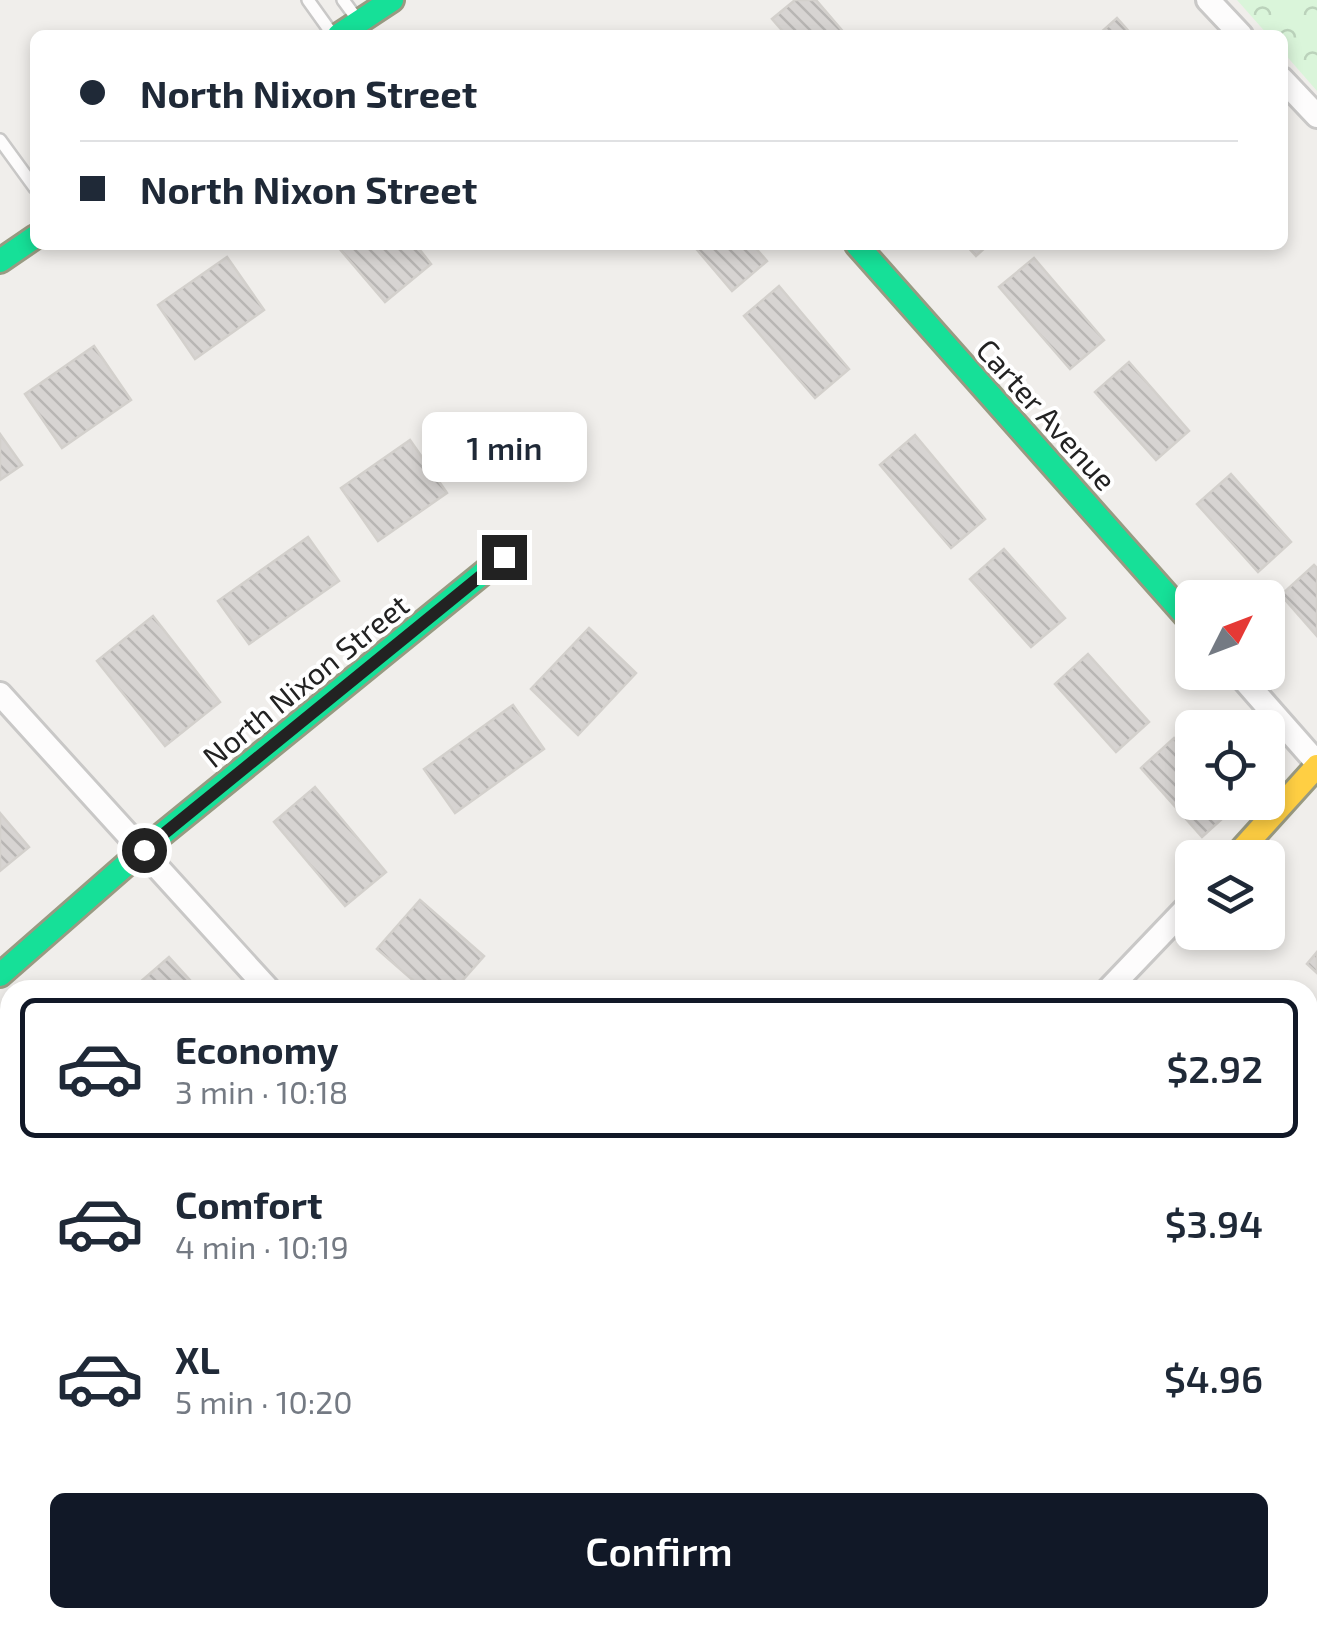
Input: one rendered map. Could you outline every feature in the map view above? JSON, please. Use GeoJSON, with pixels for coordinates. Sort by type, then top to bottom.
{"type":"FeatureCollection","features":[{"type":"Feature","properties":{"kind":"street"},"geometry":{"type":"LineString","coordinates":[[346,30],[392,0]]}},
{"type":"Feature","properties":{"kind":"street"},"geometry":{"type":"LineString","coordinates":[[1208,0],[1236,30]]}},
{"type":"Feature","properties":{"kind":"street"},"geometry":{"type":"LineString","coordinates":[[1288,86],[1317,116]]}},
{"type":"Feature","properties":{"kind":"street"},"geometry":{"type":"LineString","coordinates":[[0,261],[30,241]]}},
{"type":"Feature","properties":{"kind":"street","name":"Carter Avenue"},"geometry":{"type":"LineString","coordinates":[[861,250],[1175,604]]}},
{"type":"Feature","properties":{"kind":"street","name":"North Nixon Street"},"geometry":{"type":"LineString","coordinates":[[0,975],[144,850],[504,557]]}},
{"type":"Feature","properties":{"kind":"street"},"geometry":{"type":"LineString","coordinates":[[1250,840],[1317,764],[1253,690]]}},
{"type":"Feature","properties":{"kind":"street"},"geometry":{"type":"LineString","coordinates":[[0,694],[260,980]]}},
{"type":"Feature","properties":{"kind":"street"},"geometry":{"type":"LineString","coordinates":[[1118,980],[1175,920]]}},
{"type":"Feature","properties":{"kind":"lane"},"geometry":{"type":"LineString","coordinates":[[308,0],[343,30]]}},
{"type":"Feature","properties":{"kind":"lane"},"geometry":{"type":"LineString","coordinates":[[343,0],[344,30]]}},
{"type":"Feature","properties":{"kind":"lane"},"geometry":{"type":"LineString","coordinates":[[0,140],[30,181]]}},
{"type":"Feature","properties":{"kind":"green space"},"geometry":{"type":"Polygon","coordinates":[[[1237,0],[1317,0],[1317,91],[1288,58],[1288,30],[1264,30],[1237,0]]]}},
{"type":"Feature","properties":{"kind":"building"},"geometry":{"type":"Polygon","coordinates":[[[795,0],[816,0],[842,30],[782,30],[772,19],[795,0]]]}},
{"type":"Feature","properties":{"kind":"building"},"geometry":{"type":"Polygon","coordinates":[[[1117,18],[1128,30],[1104,30],[1117,18]]]}},
{"type":"Feature","properties":{"kind":"building"},"geometry":{"type":"Polygon","coordinates":[[[341,250],[420,250],[431,264],[385,302],[341,250]]]}},
{"type":"Feature","properties":{"kind":"building"},"geometry":{"type":"Polygon","coordinates":[[[697,250],[757,250],[767,261],[732,291],[697,250]]]}},
{"type":"Feature","properties":{"kind":"building"},"geometry":{"type":"Polygon","coordinates":[[[227,257],[264,310],[195,359],[158,305],[227,257]]]}},
{"type":"Feature","properties":{"kind":"building"},"geometry":{"type":"Polygon","coordinates":[[[1034,258],[1104,340],[1070,369],[999,287],[1034,258]]]}},
{"type":"Feature","properties":{"kind":"building"},"geometry":{"type":"Polygon","coordinates":[[[779,286],[849,369],[815,398],[744,316],[779,286]]]}},
{"type":"Feature","properties":{"kind":"building"},"geometry":{"type":"Polygon","coordinates":[[[94,346],[131,400],[62,448],[25,394],[94,346]]]}},
{"type":"Feature","properties":{"kind":"building"},"geometry":{"type":"Polygon","coordinates":[[[1129,362],[1189,431],[1156,460],[1095,392],[1129,362]]]}},
{"type":"Feature","properties":{"kind":"building"},"geometry":{"type":"Polygon","coordinates":[[[0,434],[22,465],[0,480],[0,434]]]}},
{"type":"Feature","properties":{"kind":"building"},"geometry":{"type":"Polygon","coordinates":[[[915,435],[985,519],[951,548],[880,465],[915,435]]]}},
{"type":"Feature","properties":{"kind":"building"},"geometry":{"type":"Polygon","coordinates":[[[410,440],[447,493],[378,541],[341,488],[410,440]]]}},
{"type":"Feature","properties":{"kind":"building"},"geometry":{"type":"Polygon","coordinates":[[[1231,474],[1291,542],[1258,572],[1197,504],[1231,474]]]}},
{"type":"Feature","properties":{"kind":"building"},"geometry":{"type":"Polygon","coordinates":[[[308,537],[339,581],[249,644],[218,601],[308,537]]]}},
{"type":"Feature","properties":{"kind":"building"},"geometry":{"type":"Polygon","coordinates":[[[1004,549],[1065,618],[1031,647],[970,579],[1004,549]]]}},
{"type":"Feature","properties":{"kind":"building"},"geometry":{"type":"Polygon","coordinates":[[[1314,565],[1317,568],[1317,636],[1285,600],[1285,591],[1314,565]]]}},
{"type":"Feature","properties":{"kind":"building"},"geometry":{"type":"Polygon","coordinates":[[[153,616],[220,702],[165,746],[97,661],[153,616]]]}},
{"type":"Feature","properties":{"kind":"building"},"geometry":{"type":"Polygon","coordinates":[[[589,628],[636,673],[578,735],[531,689],[589,628]]]}},
{"type":"Feature","properties":{"kind":"building"},"geometry":{"type":"Polygon","coordinates":[[[1088,654],[1149,722],[1116,752],[1055,684],[1088,654]]]}},
{"type":"Feature","properties":{"kind":"building"},"geometry":{"type":"Polygon","coordinates":[[[513,705],[544,749],[455,813],[424,769],[513,705]]]}},
{"type":"Feature","properties":{"kind":"building"},"geometry":{"type":"Polygon","coordinates":[[[1174,738],[1175,806],[1141,768],[1174,738]]]}},
{"type":"Feature","properties":{"kind":"building"},"geometry":{"type":"Polygon","coordinates":[[[315,787],[386,872],[345,906],[274,822],[315,787]]]}},
{"type":"Feature","properties":{"kind":"building"},"geometry":{"type":"Polygon","coordinates":[[[0,813],[29,847],[0,871],[0,813]]]}},
{"type":"Feature","properties":{"kind":"building"},"geometry":{"type":"Polygon","coordinates":[[[1187,820],[1221,820],[1202,837],[1187,820]]]}},
{"type":"Feature","properties":{"kind":"building"},"geometry":{"type":"Polygon","coordinates":[[[420,900],[484,956],[463,980],[413,980],[377,949],[420,900]]]}},
{"type":"Feature","properties":{"kind":"building"},"geometry":{"type":"Polygon","coordinates":[[[1317,952],[1317,973],[1307,964],[1317,952]]]}},
{"type":"Feature","properties":{"kind":"building"},"geometry":{"type":"Polygon","coordinates":[[[169,957],[190,980],[143,980],[169,957]]]}},
{"type":"Feature","properties":{"kind":"traffic: fast"},"geometry":{"type":"LineString","coordinates":[[347,30],[392,0]]}},
{"type":"Feature","properties":{"kind":"traffic: fast"},"geometry":{"type":"LineString","coordinates":[[0,261],[30,240]]}},
{"type":"Feature","properties":{"kind":"traffic: fast"},"geometry":{"type":"LineString","coordinates":[[861,250],[1175,604]]}},
{"type":"Feature","properties":{"kind":"traffic: fast"},"geometry":{"type":"LineString","coordinates":[[0,975],[144,849],[503,557]]}},
{"type":"Feature","properties":{"kind":"traffic: slow"},"geometry":{"type":"LineString","coordinates":[[1250,840],[1317,766]]}},
{"type":"Feature","properties":{"kind":"route"},"geometry":{"type":"LineString","coordinates":[[144,850],[504,557]]}}]}
